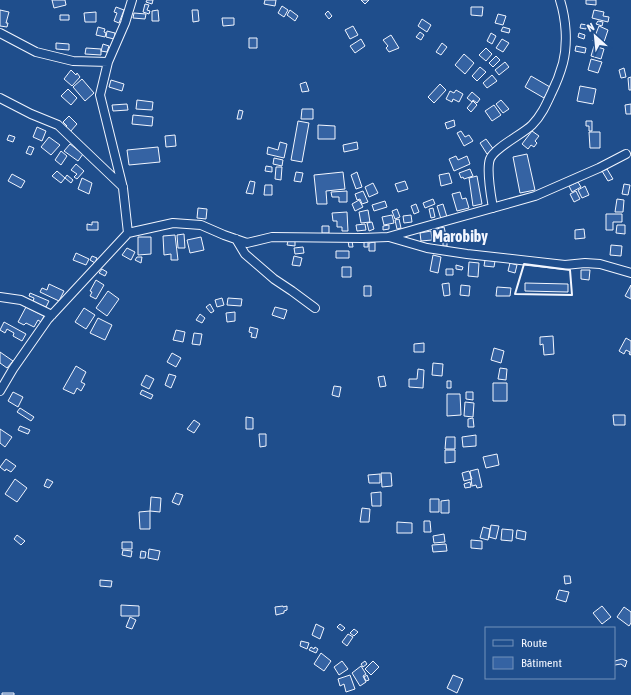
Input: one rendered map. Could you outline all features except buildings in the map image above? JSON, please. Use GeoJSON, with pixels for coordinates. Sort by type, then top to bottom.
{"type":"FeatureCollection","features":[{"type":"Feature","properties":{"kind":"street"},"geometry":{"type":"LineString","coordinates":[[128,233],[123,188],[100,95],[108,62],[125,23],[132,0]]}},
{"type":"Feature","properties":{"kind":"street"},"geometry":{"type":"LineString","coordinates":[[493,208],[489,174],[490,158],[500,148],[532,125],[544,110],[564,62],[567,34],[560,0]]}},
{"type":"Feature","properties":{"kind":"street"},"geometry":{"type":"LineString","coordinates":[[0,33],[36,52],[73,61],[108,62]]}},
{"type":"Feature","properties":{"kind":"street"},"geometry":{"type":"LineString","coordinates":[[0,98],[31,114],[58,125],[123,188]]}},
{"type":"Feature","properties":{"kind":"street"},"geometry":{"type":"LineString","coordinates":[[0,391],[48,319],[128,233],[172,223],[201,225],[224,235],[247,242],[272,237],[388,237],[536,196],[599,168],[626,154]]}},
{"type":"Feature","properties":{"kind":"street"},"geometry":{"type":"LineString","coordinates":[[388,237],[427,248],[467,254],[565,264],[600,264],[631,273]]}},
{"type":"Feature","properties":{"kind":"street"},"geometry":{"type":"LineString","coordinates":[[236,239],[245,254],[274,279],[292,290],[315,308]]}},
{"type":"Feature","properties":{"kind":"street"},"geometry":{"type":"LineString","coordinates":[[0,297],[21,300],[52,315]]}},
{"type":"Feature","properties":{"kind":"wall"},"geometry":{"type":"LineString","coordinates":[[524,264],[570,270],[572,295],[515,294],[524,264]]}},
{"type":"Feature","properties":{"kind":"district","name":"Marobiby"},"geometry":{"type":"Point","coordinates":[460,236]}}]}
